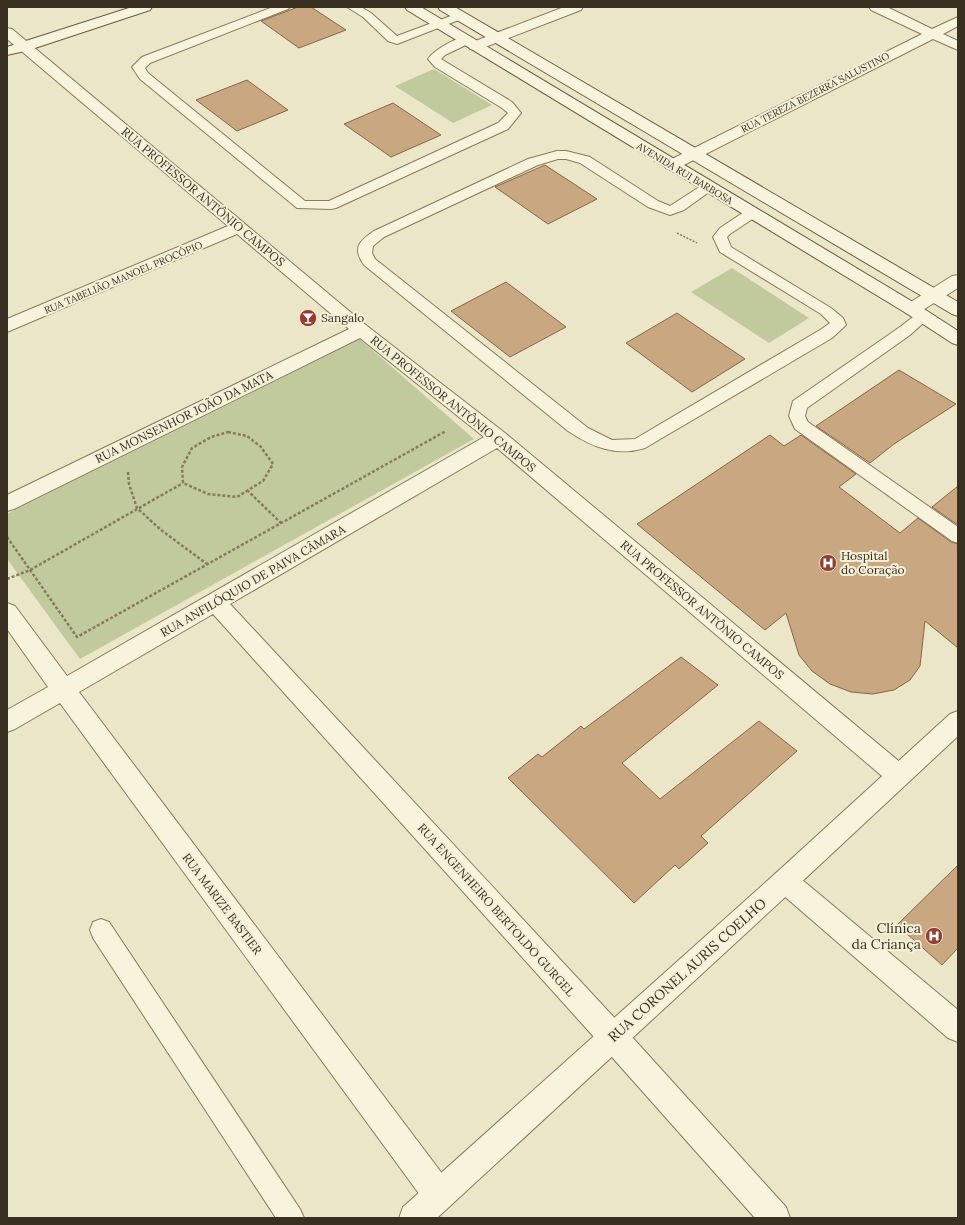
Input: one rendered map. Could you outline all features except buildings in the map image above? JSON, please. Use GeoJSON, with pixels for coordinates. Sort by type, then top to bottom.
{"type":"FeatureCollection","features":[{"type":"Feature","properties":{"kind":"street"},"geometry":{"type":"LineString","coordinates":[[7,51],[14,41],[118,7]]}},
{"type":"Feature","properties":{"kind":"street"},"geometry":{"type":"LineString","coordinates":[[14,41],[145,7]]}},
{"type":"Feature","properties":{"kind":"street","name":"AVENIDA RUI BARBOSA"},"geometry":{"type":"LineString","coordinates":[[412,7],[917,312],[958,339]]}},
{"type":"Feature","properties":{"kind":"street","name":"AVENIDA RUI BARBOSA"},"geometry":{"type":"LineString","coordinates":[[445,7],[958,310]]}},
{"type":"Feature","properties":{"kind":"street"},"geometry":{"type":"LineString","coordinates":[[470,43],[497,38],[576,7]]}},
{"type":"Feature","properties":{"kind":"street"},"geometry":{"type":"LineString","coordinates":[[876,7],[958,46]]}},
{"type":"Feature","properties":{"kind":"street","name":"RUA TEREZA BEZERRA SALUSTINO"},"geometry":{"type":"LineString","coordinates":[[672,165],[958,20]]}},
{"type":"Feature","properties":{"kind":"street","name":"RUA PROFESSOR ANTÔNIO CAMPOS"},"geometry":{"type":"LineString","coordinates":[[14,41],[240,227],[361,330],[498,438],[898,775]]}},
{"type":"Feature","properties":{"kind":"street","name":"RUA TABELIÃO MANOEL PROCÓPIO"},"geometry":{"type":"LineString","coordinates":[[7,326],[240,227]]}},
{"type":"Feature","properties":{"kind":"street"},"geometry":{"type":"LineString","coordinates":[[917,312],[934,295],[958,280]]}},
{"type":"Feature","properties":{"kind":"street","name":"RUA MONSENHOR JOÃO DA MATA"},"geometry":{"type":"LineString","coordinates":[[7,504],[361,330]]}},
{"type":"Feature","properties":{"kind":"street","name":"RUA ANFILÓQUIO DE PAIVA CÂMARA"},"geometry":{"type":"LineString","coordinates":[[7,722],[216,603],[498,438]]}},
{"type":"Feature","properties":{"kind":"street","name":"RUA ENGENHEIRO BERTOLDO GURGEL"},"geometry":{"type":"LineString","coordinates":[[216,603],[775,1218]]}},
{"type":"Feature","properties":{"kind":"street","name":"RUA MARIZE BASTIER"},"geometry":{"type":"LineString","coordinates":[[7,612],[439,1195]]}},
{"type":"Feature","properties":{"kind":"street","name":"RUA CORONEL AURIS COELHO"},"geometry":{"type":"LineString","coordinates":[[414,1218],[785,881],[958,721]]}},
{"type":"Feature","properties":{"kind":"street"},"geometry":{"type":"LineString","coordinates":[[785,881],[958,1028]]}},
{"type":"Feature","properties":{"kind":"lane"},"geometry":{"type":"LineString","coordinates":[[284,7],[146,60],[138,67],[144,76],[302,205],[331,205],[503,126],[515,113],[507,104],[438,64],[434,59],[441,52],[470,43]]}},
{"type":"Feature","properties":{"kind":"lane"},"geometry":{"type":"LineString","coordinates":[[353,7],[367,15],[392,38],[397,40],[460,16]]}},
{"type":"Feature","properties":{"kind":"lane"},"geometry":{"type":"LineString","coordinates":[[709,187],[679,207],[670,210],[658,206],[585,160],[566,155],[557,155],[533,162],[379,234],[365,246],[364,255],[369,262],[574,427],[602,443],[623,447],[639,444],[826,334],[838,325],[838,320],[826,311],[725,249],[720,237],[725,230],[752,213]]}},
{"type":"Feature","properties":{"kind":"lane"},"geometry":{"type":"LineString","coordinates":[[917,312],[905,331],[799,405],[797,416],[801,425],[958,536]]}},
{"type":"Feature","properties":{"kind":"lane"},"geometry":{"type":"LineString","coordinates":[[101,930],[291,1218]]}},
{"type":"Feature","properties":{"kind":"path"},"geometry":{"type":"LineString","coordinates":[[658,206],[660,221],[684,238],[701,245],[725,249]]}},
{"type":"Feature","properties":{"kind":"path"},"geometry":{"type":"LineString","coordinates":[[7,537],[77,637],[450,429]]}},
{"type":"Feature","properties":{"kind":"path"},"geometry":{"type":"LineString","coordinates":[[7,579],[30,570],[137,508],[182,484],[208,494],[237,496],[263,481],[273,464],[261,447],[247,436],[228,432],[211,438],[192,448],[182,467],[182,484]]}},
{"type":"Feature","properties":{"kind":"path"},"geometry":{"type":"LineString","coordinates":[[128,470],[129,484],[137,508],[161,530],[207,564]]}},
{"type":"Feature","properties":{"kind":"path"},"geometry":{"type":"LineString","coordinates":[[247,490],[281,523]]}},
{"type":"Feature","properties":{"kind":"green space"},"geometry":{"type":"Polygon","coordinates":[[[434,69],[492,105],[453,123],[395,86],[434,69]]]}},
{"type":"Feature","properties":{"kind":"green space"},"geometry":{"type":"Polygon","coordinates":[[[732,268],[809,318],[769,343],[691,292],[732,268]]]}},
{"type":"Feature","properties":{"kind":"green space"},"geometry":{"type":"Polygon","coordinates":[[[360,339],[474,439],[80,659],[7,559],[7,514],[360,339]]]}},
{"type":"Feature","properties":{"kind":"place","name":"Sangalo"},"geometry":{"type":"Point","coordinates":[308,318]}},
{"type":"Feature","properties":{"kind":"place","name":"Hospital do Coração"},"geometry":{"type":"Point","coordinates":[828,563]}},
{"type":"Feature","properties":{"kind":"place","name":"Clínica da Criança"},"geometry":{"type":"Point","coordinates":[934,936]}}]}
